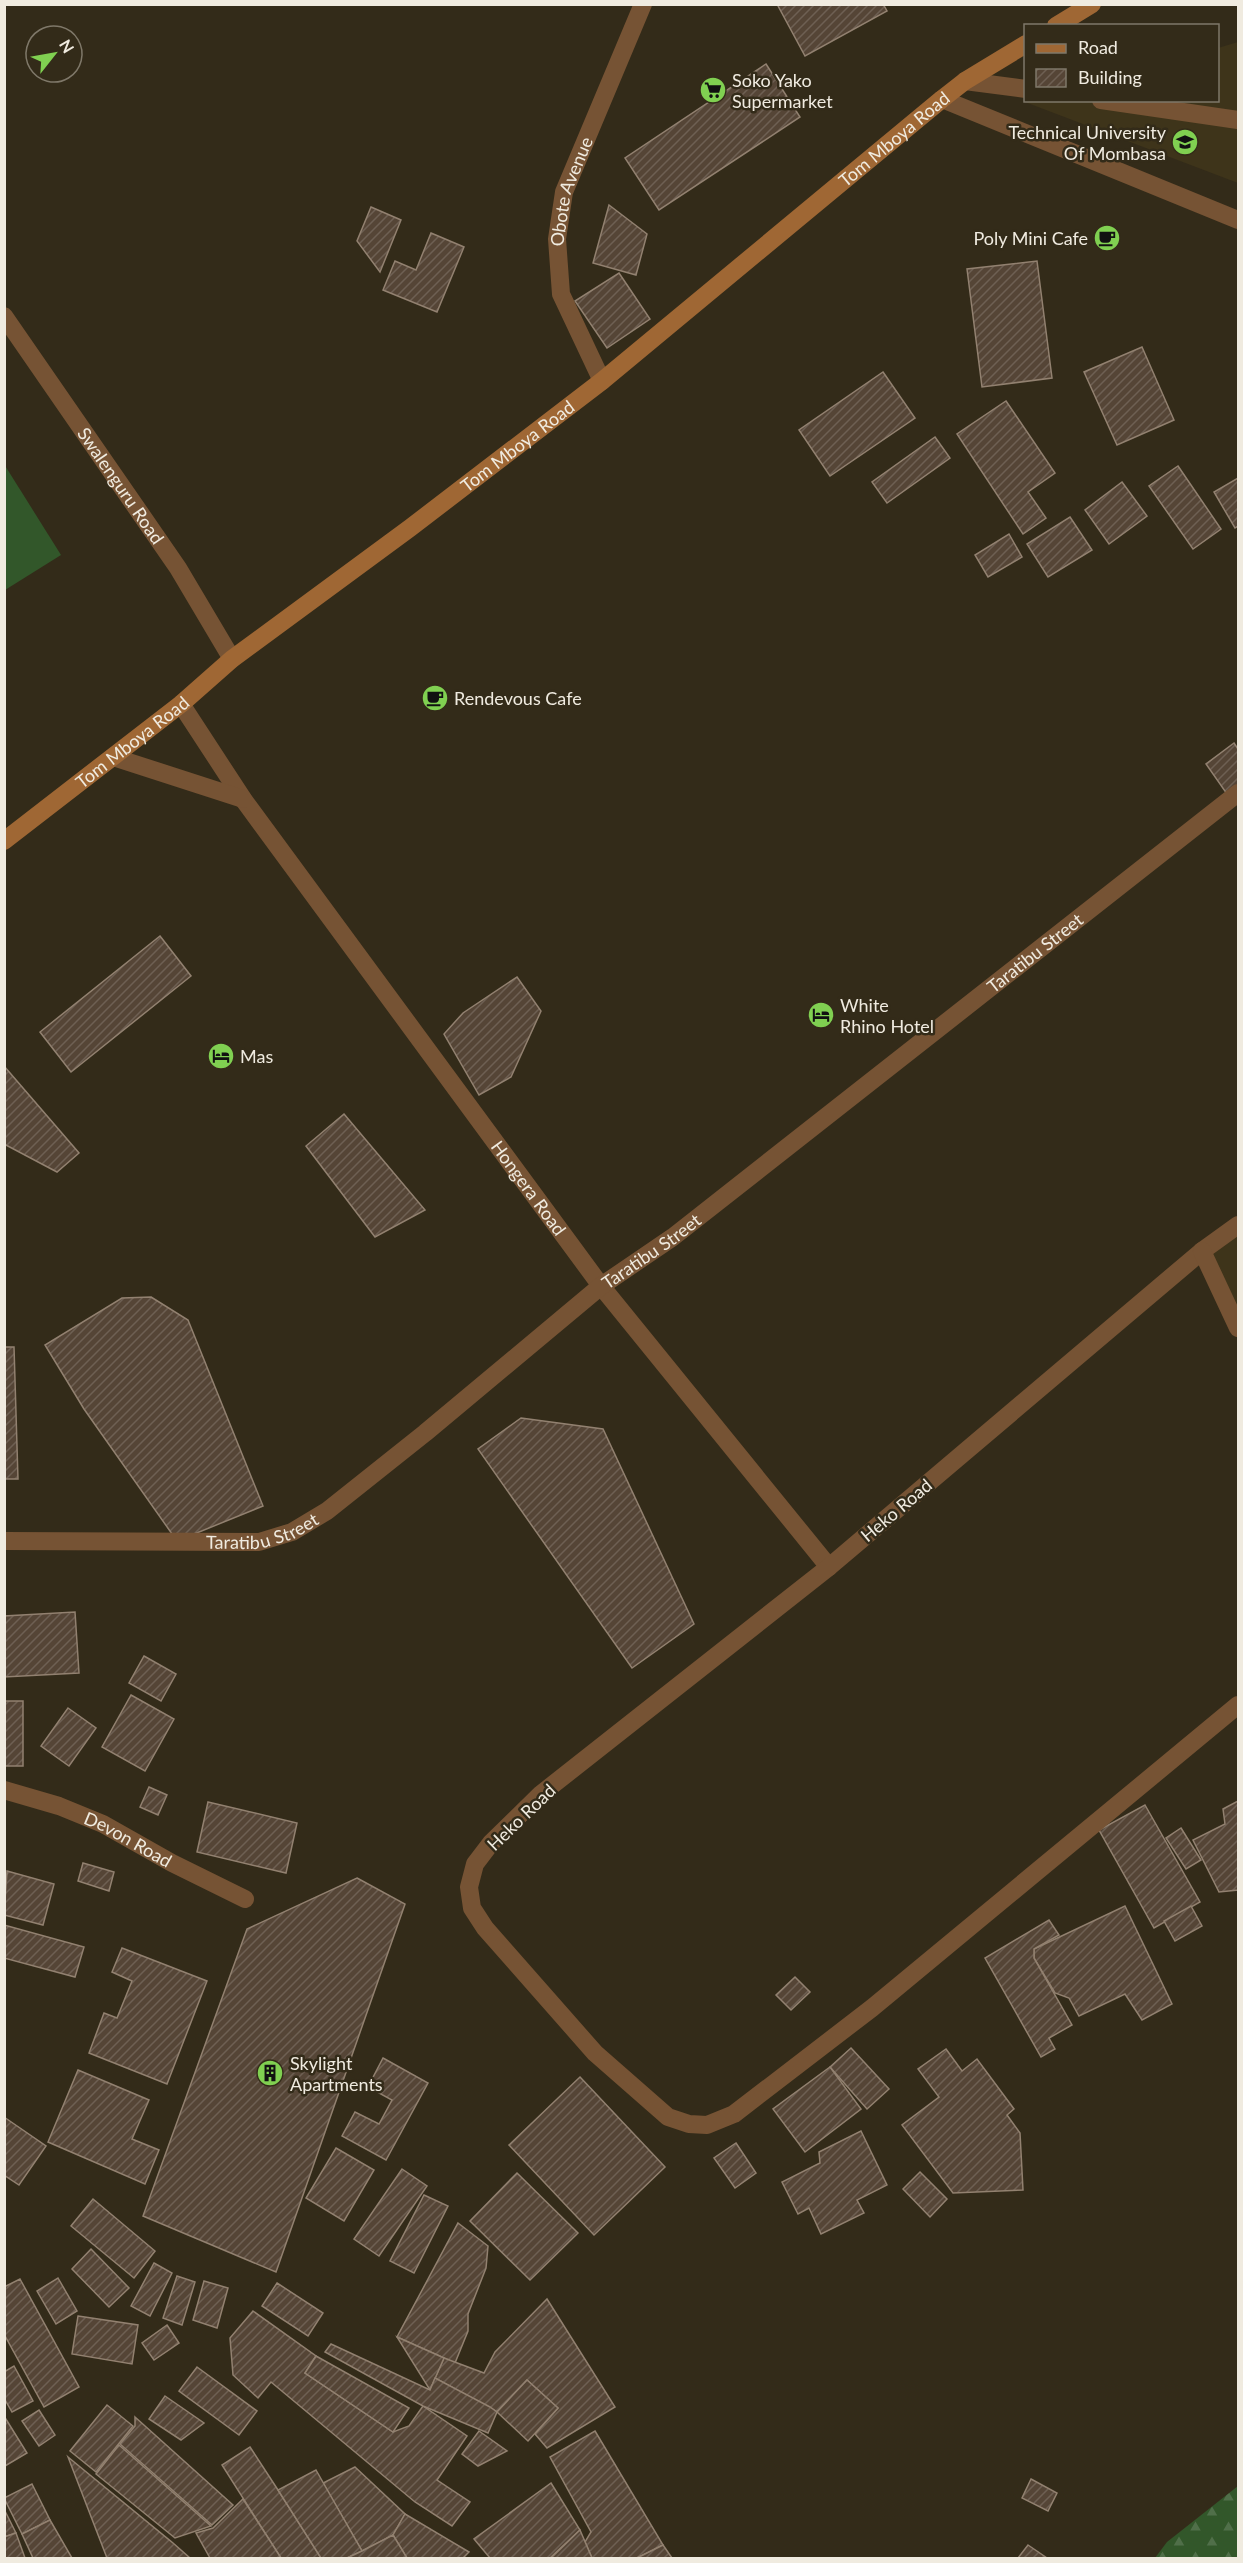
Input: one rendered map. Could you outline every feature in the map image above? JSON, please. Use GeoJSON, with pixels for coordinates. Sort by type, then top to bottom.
{"type":"FeatureCollection","features":[{"type":"Feature","properties":{"kind":"main road"},"geometry":{"type":"LineString","coordinates":[[1059,24],[1092,4]]}},
{"type":"Feature","properties":{"kind":"main road","name":"Tom Mboya Road"},"geometry":{"type":"LineString","coordinates":[[4,841],[181,704],[232,659],[410,528],[602,381],[965,81],[1024,45]]}},
{"type":"Feature","properties":{"kind":"street","name":"Obote Avenue"},"geometry":{"type":"LineString","coordinates":[[602,381],[561,294],[557,239],[564,192],[643,4]]}},
{"type":"Feature","properties":{"kind":"street"},"geometry":{"type":"LineString","coordinates":[[965,81],[1024,89]]}},
{"type":"Feature","properties":{"kind":"street"},"geometry":{"type":"LineString","coordinates":[[942,99],[1239,219]]}},
{"type":"Feature","properties":{"kind":"street"},"geometry":{"type":"LineString","coordinates":[[1115,102],[1239,120]]}},
{"type":"Feature","properties":{"kind":"street","name":"Swalenguru Road"},"geometry":{"type":"LineString","coordinates":[[4,316],[178,568],[232,659]]}},
{"type":"Feature","properties":{"kind":"street","name":"Hongera Road"},"geometry":{"type":"LineString","coordinates":[[181,704],[243,799],[602,1286],[829,1567]]}},
{"type":"Feature","properties":{"kind":"street"},"geometry":{"type":"LineString","coordinates":[[113,757],[243,799]]}},
{"type":"Feature","properties":{"kind":"street","name":"Taratibu Street"},"geometry":{"type":"LineString","coordinates":[[4,1541],[259,1542],[278,1538],[327,1511],[602,1286],[673,1237],[1239,793]]}},
{"type":"Feature","properties":{"kind":"street","name":"Heko Road"},"geometry":{"type":"LineString","coordinates":[[1239,1225],[1202,1251],[829,1567],[541,1794],[491,1843],[475,1864],[469,1887],[472,1908],[485,1928],[595,2053],[668,2117],[689,2124],[707,2125],[734,2114],[872,2008],[1239,1705]]}},
{"type":"Feature","properties":{"kind":"street"},"geometry":{"type":"LineString","coordinates":[[1202,1251],[1239,1328]]}},
{"type":"Feature","properties":{"kind":"street","name":"Devon Road"},"geometry":{"type":"LineString","coordinates":[[4,1790],[59,1806],[103,1824],[172,1863],[245,1899]]}},
{"type":"Feature","properties":{"kind":"shaded area","name":"Technical University Of Mombasa"},"geometry":{"type":"Polygon","coordinates":[[[1238,42],[1238,183],[1025,102],[1219,102],[1219,48],[1238,42]]]}},
{"type":"Feature","properties":{"kind":"shaded area"},"geometry":{"type":"Polygon","coordinates":[[[1238,1232],[1238,1313],[1209,1252],[1238,1232]]]}},
{"type":"Feature","properties":{"kind":"green space"},"geometry":{"type":"Polygon","coordinates":[[[4,464],[61,555],[5,590],[4,590],[4,464]]]}},
{"type":"Feature","properties":{"kind":"green space"},"geometry":{"type":"Polygon","coordinates":[[[1238,2486],[1238,2558],[1155,2558],[1167,2542],[1238,2486]]]}},
{"type":"Feature","properties":{"kind":"building"},"geometry":{"type":"Polygon","coordinates":[[[777,4],[883,4],[887,11],[805,56],[777,4]]]}},
{"type":"Feature","properties":{"kind":"building"},"geometry":{"type":"Polygon","coordinates":[[[766,64],[800,117],[659,210],[625,158],[766,64]]]}},
{"type":"Feature","properties":{"kind":"building"},"geometry":{"type":"Polygon","coordinates":[[[609,205],[647,234],[636,275],[593,263],[609,205]]]}},
{"type":"Feature","properties":{"kind":"building"},"geometry":{"type":"Polygon","coordinates":[[[371,207],[401,220],[380,272],[357,241],[371,207]]]}},
{"type":"Feature","properties":{"kind":"building"},"geometry":{"type":"Polygon","coordinates":[[[431,233],[464,247],[437,312],[383,290],[395,261],[416,270],[431,233]]]}},
{"type":"Feature","properties":{"kind":"building"},"geometry":{"type":"Polygon","coordinates":[[[1037,261],[1052,378],[982,387],[967,269],[1037,261]]]}},
{"type":"Feature","properties":{"kind":"building"},"geometry":{"type":"Polygon","coordinates":[[[619,273],[650,319],[607,348],[575,301],[619,273]]]}},
{"type":"Feature","properties":{"kind":"building"},"geometry":{"type":"Polygon","coordinates":[[[1142,347],[1174,420],[1117,445],[1084,372],[1142,347]]]}},
{"type":"Feature","properties":{"kind":"building"},"geometry":{"type":"Polygon","coordinates":[[[883,372],[915,418],[830,476],[799,430],[883,372]]]}},
{"type":"Feature","properties":{"kind":"building"},"geometry":{"type":"Polygon","coordinates":[[[1006,401],[1055,473],[1028,492],[1046,518],[1023,534],[957,434],[1006,401]]]}},
{"type":"Feature","properties":{"kind":"building"},"geometry":{"type":"Polygon","coordinates":[[[935,437],[950,458],[887,503],[872,482],[935,437]]]}},
{"type":"Feature","properties":{"kind":"building"},"geometry":{"type":"Polygon","coordinates":[[[1178,466],[1221,529],[1193,549],[1149,486],[1178,466]]]}},
{"type":"Feature","properties":{"kind":"building"},"geometry":{"type":"Polygon","coordinates":[[[1238,478],[1238,526],[1235,528],[1214,492],[1238,478]]]}},
{"type":"Feature","properties":{"kind":"building"},"geometry":{"type":"Polygon","coordinates":[[[1122,482],[1147,516],[1109,544],[1085,510],[1122,482]]]}},
{"type":"Feature","properties":{"kind":"building"},"geometry":{"type":"Polygon","coordinates":[[[1070,517],[1092,550],[1048,577],[1027,544],[1070,517]]]}},
{"type":"Feature","properties":{"kind":"building"},"geometry":{"type":"Polygon","coordinates":[[[1009,534],[1022,557],[988,577],[975,555],[1009,534]]]}},
{"type":"Feature","properties":{"kind":"building"},"geometry":{"type":"Polygon","coordinates":[[[1234,743],[1238,749],[1238,786],[1227,794],[1206,764],[1234,743]]]}},
{"type":"Feature","properties":{"kind":"building"},"geometry":{"type":"Polygon","coordinates":[[[160,936],[191,976],[71,1072],[40,1032],[160,936]]]}},
{"type":"Feature","properties":{"kind":"building"},"geometry":{"type":"Polygon","coordinates":[[[517,977],[541,1011],[511,1077],[479,1095],[444,1034],[463,1013],[517,977]]]}},
{"type":"Feature","properties":{"kind":"building"},"geometry":{"type":"Polygon","coordinates":[[[4,1066],[79,1153],[57,1172],[4,1144],[4,1066]]]}},
{"type":"Feature","properties":{"kind":"building"},"geometry":{"type":"Polygon","coordinates":[[[344,1114],[425,1210],[375,1237],[306,1146],[344,1114]]]}},
{"type":"Feature","properties":{"kind":"building"},"geometry":{"type":"Polygon","coordinates":[[[151,1297],[188,1320],[263,1506],[177,1541],[84,1409],[45,1345],[122,1298],[151,1297]]]}},
{"type":"Feature","properties":{"kind":"building"},"geometry":{"type":"Polygon","coordinates":[[[4,1347],[14,1347],[18,1479],[4,1479],[4,1347]]]}},
{"type":"Feature","properties":{"kind":"building"},"geometry":{"type":"Polygon","coordinates":[[[521,1418],[603,1429],[694,1624],[632,1668],[478,1449],[521,1418]]]}},
{"type":"Feature","properties":{"kind":"building"},"geometry":{"type":"Polygon","coordinates":[[[75,1612],[79,1673],[4,1677],[4,1616],[75,1612]]]}},
{"type":"Feature","properties":{"kind":"building"},"geometry":{"type":"Polygon","coordinates":[[[144,1656],[176,1674],[161,1701],[129,1683],[144,1656]]]}},
{"type":"Feature","properties":{"kind":"building"},"geometry":{"type":"Polygon","coordinates":[[[131,1695],[174,1719],[145,1771],[102,1747],[131,1695]]]}},
{"type":"Feature","properties":{"kind":"building"},"geometry":{"type":"Polygon","coordinates":[[[4,1701],[23,1701],[23,1766],[4,1766],[4,1701]]]}},
{"type":"Feature","properties":{"kind":"building"},"geometry":{"type":"Polygon","coordinates":[[[68,1708],[96,1728],[69,1766],[41,1746],[68,1708]]]}},
{"type":"Feature","properties":{"kind":"building"},"geometry":{"type":"Polygon","coordinates":[[[149,1787],[167,1795],[158,1815],[140,1807],[149,1787]]]}},
{"type":"Feature","properties":{"kind":"building"},"geometry":{"type":"Polygon","coordinates":[[[1238,1801],[1238,1890],[1219,1892],[1193,1840],[1225,1824],[1223,1809],[1238,1801]]]}},
{"type":"Feature","properties":{"kind":"building"},"geometry":{"type":"Polygon","coordinates":[[[208,1802],[297,1823],[286,1873],[197,1852],[208,1802]]]}},
{"type":"Feature","properties":{"kind":"building"},"geometry":{"type":"Polygon","coordinates":[[[1145,1805],[1200,1902],[1154,1928],[1099,1830],[1145,1805]]]}},
{"type":"Feature","properties":{"kind":"building"},"geometry":{"type":"Polygon","coordinates":[[[1181,1828],[1201,1860],[1186,1869],[1166,1838],[1181,1828]]]}},
{"type":"Feature","properties":{"kind":"building"},"geometry":{"type":"Polygon","coordinates":[[[83,1863],[114,1872],[109,1891],[78,1881],[83,1863]]]}},
{"type":"Feature","properties":{"kind":"building"},"geometry":{"type":"Polygon","coordinates":[[[7,1871],[54,1884],[43,1925],[4,1915],[7,1871]]]}},
{"type":"Feature","properties":{"kind":"building","name":"Skylight Apartments"},"geometry":{"type":"Polygon","coordinates":[[[357,1878],[405,1904],[276,2272],[143,2216],[247,1929],[357,1878]]]}},
{"type":"Feature","properties":{"kind":"building"},"geometry":{"type":"Polygon","coordinates":[[[1125,1906],[1172,2004],[1142,2020],[1125,1994],[1079,2016],[1069,1998],[1055,1993],[1034,1958],[1034,1949],[1125,1906]]]}},
{"type":"Feature","properties":{"kind":"building"},"geometry":{"type":"Polygon","coordinates":[[[1191,1906],[1202,1926],[1175,1941],[1164,1921],[1191,1906]]]}},
{"type":"Feature","properties":{"kind":"building"},"geometry":{"type":"Polygon","coordinates":[[[1049,1920],[1059,1935],[1034,1949],[1034,1958],[1072,2025],[1049,2038],[1055,2049],[1041,2057],[985,1958],[1049,1920]]]}},
{"type":"Feature","properties":{"kind":"building"},"geometry":{"type":"Polygon","coordinates":[[[4,1925],[84,1947],[75,1977],[4,1958],[4,1925]]]}},
{"type":"Feature","properties":{"kind":"building"},"geometry":{"type":"Polygon","coordinates":[[[122,1948],[207,1981],[167,2084],[89,2053],[104,2013],[117,2018],[132,1981],[112,1972],[122,1948]]]}},
{"type":"Feature","properties":{"kind":"building"},"geometry":{"type":"Polygon","coordinates":[[[795,1977],[810,1992],[791,2010],[776,1995],[795,1977]]]}},
{"type":"Feature","properties":{"kind":"building"},"geometry":{"type":"Polygon","coordinates":[[[851,2048],[889,2089],[867,2109],[830,2067],[851,2048]]]}},
{"type":"Feature","properties":{"kind":"building"},"geometry":{"type":"Polygon","coordinates":[[[946,2049],[962,2071],[977,2059],[1014,2109],[1007,2115],[1020,2133],[1023,2190],[953,2193],[902,2125],[939,2097],[918,2069],[946,2049]]]}},
{"type":"Feature","properties":{"kind":"building"},"geometry":{"type":"Polygon","coordinates":[[[383,2058],[428,2083],[386,2160],[342,2136],[355,2112],[379,2124],[392,2100],[368,2087],[383,2058]]]}},
{"type":"Feature","properties":{"kind":"building"},"geometry":{"type":"Polygon","coordinates":[[[830,2067],[861,2109],[805,2152],[773,2109],[830,2067]]]}},
{"type":"Feature","properties":{"kind":"building"},"geometry":{"type":"Polygon","coordinates":[[[78,2070],[149,2100],[132,2139],[159,2150],[145,2184],[48,2142],[78,2070]]]}},
{"type":"Feature","properties":{"kind":"building"},"geometry":{"type":"Polygon","coordinates":[[[580,2077],[665,2167],[594,2235],[509,2145],[580,2077]]]}},
{"type":"Feature","properties":{"kind":"building"},"geometry":{"type":"Polygon","coordinates":[[[4,2117],[46,2146],[19,2185],[4,2175],[4,2117]]]}},
{"type":"Feature","properties":{"kind":"building"},"geometry":{"type":"Polygon","coordinates":[[[861,2131],[887,2185],[857,2200],[864,2213],[821,2234],[809,2208],[798,2214],[782,2182],[820,2163],[819,2152],[861,2131]]]}},
{"type":"Feature","properties":{"kind":"building"},"geometry":{"type":"Polygon","coordinates":[[[736,2143],[756,2173],[735,2188],[714,2158],[736,2143]]]}},
{"type":"Feature","properties":{"kind":"building"},"geometry":{"type":"Polygon","coordinates":[[[336,2148],[374,2170],[344,2221],[306,2198],[336,2148]]]}},
{"type":"Feature","properties":{"kind":"building"},"geometry":{"type":"Polygon","coordinates":[[[402,2169],[427,2186],[379,2256],[354,2239],[402,2169]]]}},
{"type":"Feature","properties":{"kind":"building"},"geometry":{"type":"Polygon","coordinates":[[[920,2172],[947,2199],[930,2217],[903,2189],[920,2172]]]}},
{"type":"Feature","properties":{"kind":"building"},"geometry":{"type":"Polygon","coordinates":[[[517,2173],[578,2233],[530,2280],[470,2221],[517,2173]]]}},
{"type":"Feature","properties":{"kind":"building"},"geometry":{"type":"Polygon","coordinates":[[[424,2195],[448,2206],[414,2273],[390,2261],[424,2195]]]}},
{"type":"Feature","properties":{"kind":"building"},"geometry":{"type":"Polygon","coordinates":[[[93,2199],[155,2251],[134,2278],[71,2226],[93,2199]]]}},
{"type":"Feature","properties":{"kind":"building"},"geometry":{"type":"Polygon","coordinates":[[[458,2223],[488,2246],[486,2268],[468,2314],[468,2331],[455,2363],[397,2337],[458,2223]]]}},
{"type":"Feature","properties":{"kind":"building"},"geometry":{"type":"Polygon","coordinates":[[[91,2249],[129,2288],[109,2307],[72,2269],[91,2249]]]}},
{"type":"Feature","properties":{"kind":"building"},"geometry":{"type":"Polygon","coordinates":[[[154,2263],[172,2273],[150,2316],[131,2306],[154,2263]]]}},
{"type":"Feature","properties":{"kind":"building"},"geometry":{"type":"Polygon","coordinates":[[[177,2276],[195,2282],[182,2325],[163,2318],[177,2276]]]}},
{"type":"Feature","properties":{"kind":"building"},"geometry":{"type":"Polygon","coordinates":[[[58,2278],[77,2311],[56,2324],[37,2291],[58,2278]]]}},
{"type":"Feature","properties":{"kind":"building"},"geometry":{"type":"Polygon","coordinates":[[[20,2279],[79,2387],[44,2407],[4,2334],[4,2287],[20,2279]]]}},
{"type":"Feature","properties":{"kind":"building"},"geometry":{"type":"Polygon","coordinates":[[[204,2281],[228,2288],[217,2328],[193,2320],[204,2281]]]}},
{"type":"Feature","properties":{"kind":"building"},"geometry":{"type":"Polygon","coordinates":[[[277,2283],[323,2313],[308,2336],[262,2306],[277,2283]]]}},
{"type":"Feature","properties":{"kind":"building"},"geometry":{"type":"Polygon","coordinates":[[[547,2299],[615,2407],[547,2448],[535,2434],[558,2408],[527,2380],[497,2412],[435,2378],[444,2358],[484,2373],[495,2352],[547,2299]]]}},
{"type":"Feature","properties":{"kind":"building"},"geometry":{"type":"Polygon","coordinates":[[[253,2311],[316,2356],[305,2373],[393,2432],[409,2426],[423,2406],[467,2436],[437,2480],[470,2502],[452,2526],[415,2502],[271,2382],[258,2398],[233,2375],[230,2338],[253,2311]]]}},
{"type":"Feature","properties":{"kind":"building"},"geometry":{"type":"Polygon","coordinates":[[[78,2316],[138,2325],[132,2364],[72,2354],[78,2316]]]}},
{"type":"Feature","properties":{"kind":"building"},"geometry":{"type":"Polygon","coordinates":[[[167,2325],[179,2343],[154,2360],[142,2343],[167,2325]]]}},
{"type":"Feature","properties":{"kind":"building"},"geometry":{"type":"Polygon","coordinates":[[[397,2337],[444,2358],[430,2390],[397,2337]]]}},
{"type":"Feature","properties":{"kind":"building"},"geometry":{"type":"Polygon","coordinates":[[[331,2344],[430,2390],[435,2378],[490,2407],[497,2412],[488,2433],[423,2406],[325,2352],[331,2344]]]}},
{"type":"Feature","properties":{"kind":"building"},"geometry":{"type":"Polygon","coordinates":[[[316,2356],[409,2408],[393,2432],[305,2373],[316,2356]]]}},
{"type":"Feature","properties":{"kind":"building"},"geometry":{"type":"Polygon","coordinates":[[[14,2366],[33,2401],[12,2412],[4,2398],[4,2372],[14,2366]]]}},
{"type":"Feature","properties":{"kind":"building"},"geometry":{"type":"Polygon","coordinates":[[[197,2367],[257,2411],[239,2435],[179,2391],[197,2367]]]}},
{"type":"Feature","properties":{"kind":"building"},"geometry":{"type":"Polygon","coordinates":[[[527,2380],[558,2408],[528,2441],[497,2412],[527,2380]]]}},
{"type":"Feature","properties":{"kind":"building"},"geometry":{"type":"Polygon","coordinates":[[[165,2396],[204,2423],[181,2440],[149,2419],[165,2396]]]}},
{"type":"Feature","properties":{"kind":"building"},"geometry":{"type":"Polygon","coordinates":[[[107,2405],[133,2426],[96,2472],[70,2451],[107,2405]]]}},
{"type":"Feature","properties":{"kind":"building"},"geometry":{"type":"Polygon","coordinates":[[[39,2410],[55,2435],[39,2446],[22,2421],[39,2410]]]}},
{"type":"Feature","properties":{"kind":"building"},"geometry":{"type":"Polygon","coordinates":[[[4,2416],[27,2453],[5,2466],[4,2465],[4,2416]]]}},
{"type":"Feature","properties":{"kind":"building"},"geometry":{"type":"Polygon","coordinates":[[[135,2417],[233,2505],[212,2525],[120,2444],[135,2426],[135,2417]]]}},
{"type":"Feature","properties":{"kind":"building"},"geometry":{"type":"Polygon","coordinates":[[[479,2431],[507,2451],[478,2466],[462,2454],[479,2431]]]}},
{"type":"Feature","properties":{"kind":"building"},"geometry":{"type":"Polygon","coordinates":[[[595,2431],[663,2545],[637,2558],[592,2558],[585,2542],[591,2532],[550,2457],[595,2431]]]}},
{"type":"Feature","properties":{"kind":"building"},"geometry":{"type":"Polygon","coordinates":[[[119,2445],[211,2526],[175,2538],[96,2474],[119,2445]]]}},
{"type":"Feature","properties":{"kind":"building"},"geometry":{"type":"Polygon","coordinates":[[[250,2447],[321,2558],[281,2558],[222,2465],[250,2447]]]}},
{"type":"Feature","properties":{"kind":"building"},"geometry":{"type":"Polygon","coordinates":[[[68,2457],[173,2543],[190,2558],[107,2558],[68,2457]]]}},
{"type":"Feature","properties":{"kind":"building"},"geometry":{"type":"Polygon","coordinates":[[[355,2467],[405,2514],[393,2535],[362,2551],[323,2483],[355,2467]]]}},
{"type":"Feature","properties":{"kind":"building"},"geometry":{"type":"Polygon","coordinates":[[[316,2470],[362,2551],[347,2558],[321,2558],[278,2490],[316,2470]]]}},
{"type":"Feature","properties":{"kind":"building"},"geometry":{"type":"Polygon","coordinates":[[[1031,2479],[1057,2493],[1048,2511],[1022,2498],[1031,2479]]]}},
{"type":"Feature","properties":{"kind":"building"},"geometry":{"type":"Polygon","coordinates":[[[551,2483],[580,2530],[550,2558],[490,2558],[474,2539],[551,2483]]]}},
{"type":"Feature","properties":{"kind":"building"},"geometry":{"type":"Polygon","coordinates":[[[32,2484],[50,2520],[22,2534],[4,2498],[32,2484]]]}},
{"type":"Feature","properties":{"kind":"building"},"geometry":{"type":"Polygon","coordinates":[[[243,2499],[281,2558],[210,2558],[196,2533],[213,2528],[243,2499]]]}},
{"type":"Feature","properties":{"kind":"building"},"geometry":{"type":"Polygon","coordinates":[[[4,2509],[16,2533],[4,2537],[4,2509]]]}},
{"type":"Feature","properties":{"kind":"building"},"geometry":{"type":"Polygon","coordinates":[[[405,2514],[469,2552],[463,2558],[407,2558],[393,2535],[405,2514]]]}},
{"type":"Feature","properties":{"kind":"building"},"geometry":{"type":"Polygon","coordinates":[[[50,2520],[72,2558],[33,2558],[22,2534],[50,2520]]]}},
{"type":"Feature","properties":{"kind":"building"},"geometry":{"type":"Polygon","coordinates":[[[580,2530],[592,2558],[552,2557],[580,2530]]]}},
{"type":"Feature","properties":{"kind":"building"},"geometry":{"type":"Polygon","coordinates":[[[16,2533],[25,2558],[4,2558],[4,2537],[16,2533]]]}},
{"type":"Feature","properties":{"kind":"building"},"geometry":{"type":"Polygon","coordinates":[[[393,2535],[407,2558],[347,2558],[362,2551],[393,2535]]]}},
{"type":"Feature","properties":{"kind":"building"},"geometry":{"type":"Polygon","coordinates":[[[663,2545],[672,2558],[637,2558],[663,2545]]]}},
{"type":"Feature","properties":{"kind":"building"},"geometry":{"type":"Polygon","coordinates":[[[1028,2545],[1047,2558],[1018,2558],[1028,2545]]]}},
{"type":"Feature","properties":{"kind":"place","name":"Soko Yako Supermarket"},"geometry":{"type":"Point","coordinates":[713,90]}},
{"type":"Feature","properties":{"kind":"place","name":"Technical University Of Mombasa"},"geometry":{"type":"Point","coordinates":[1185,142]}},
{"type":"Feature","properties":{"kind":"place","name":"Poly Mini Cafe"},"geometry":{"type":"Point","coordinates":[1107,238]}},
{"type":"Feature","properties":{"kind":"place","name":"Rendevous Cafe"},"geometry":{"type":"Point","coordinates":[435,698]}},
{"type":"Feature","properties":{"kind":"place","name":"White Rhino Hotel"},"geometry":{"type":"Point","coordinates":[821,1015]}},
{"type":"Feature","properties":{"kind":"place","name":"Mas"},"geometry":{"type":"Point","coordinates":[221,1056]}},
{"type":"Feature","properties":{"kind":"place","name":"Skylight Apartments"},"geometry":{"type":"Point","coordinates":[270,2073]}}]}
